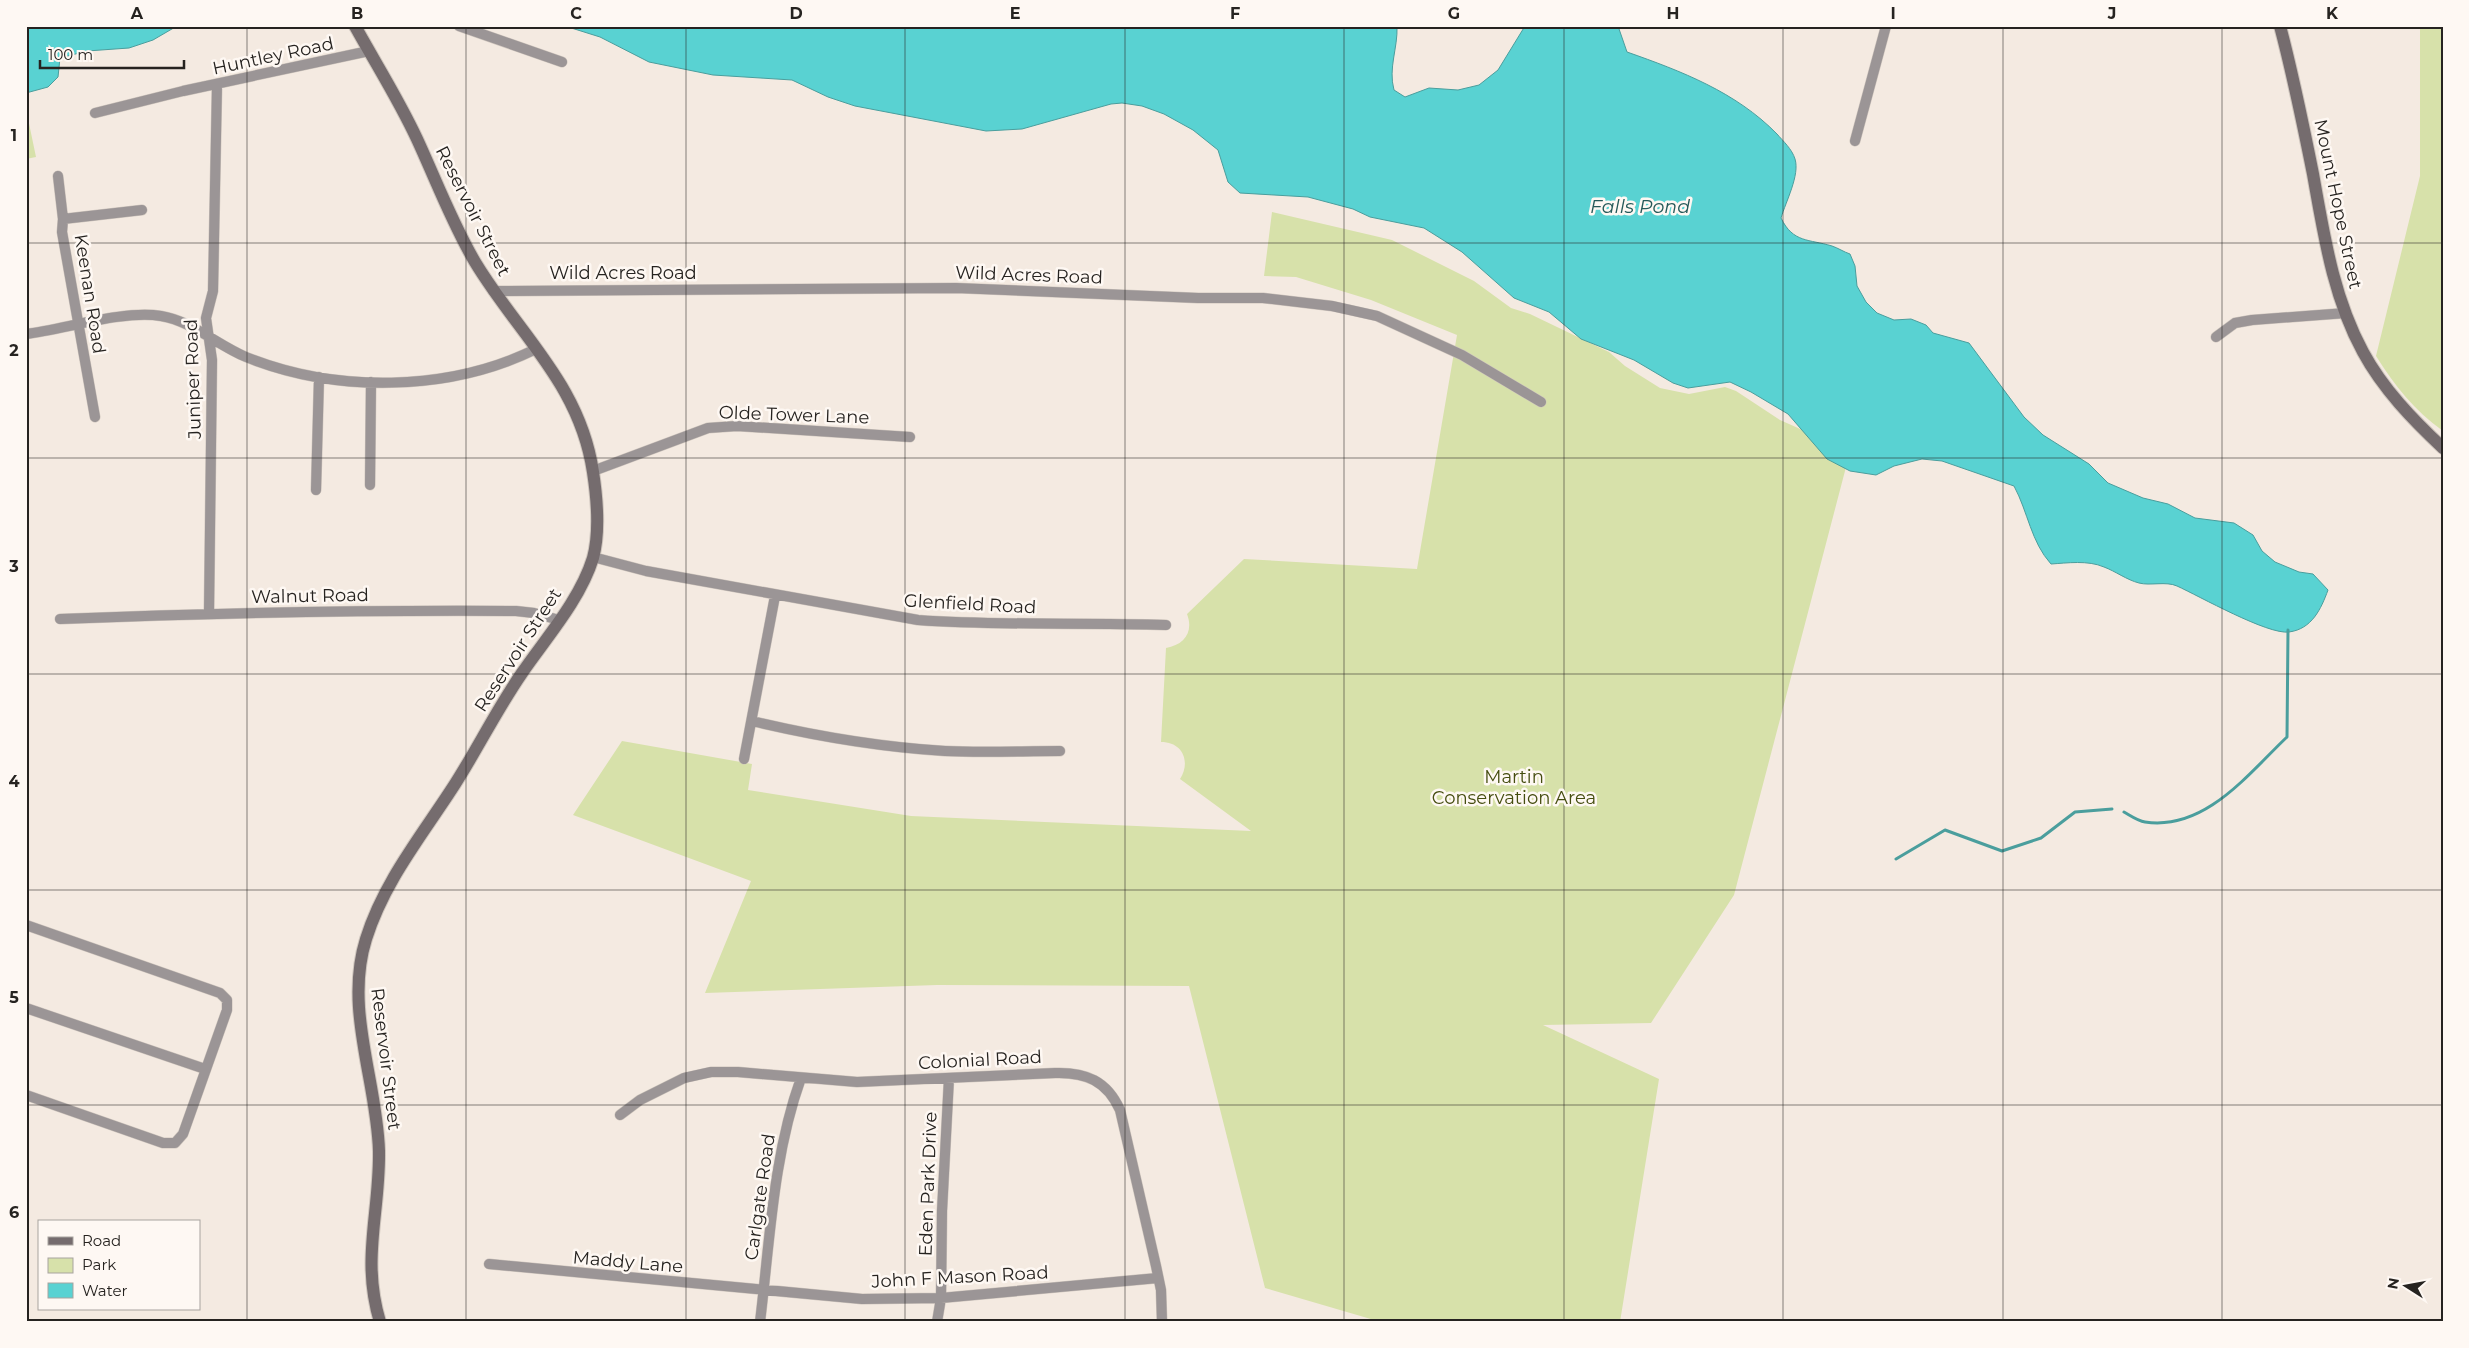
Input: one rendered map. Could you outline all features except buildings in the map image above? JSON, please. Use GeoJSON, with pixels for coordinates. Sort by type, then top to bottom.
{"type":"FeatureCollection","features":[{"type":"Feature","properties":{"kind":"street","name":"Reservoir Street"},"geometry":{"type":"LineString","coordinates":[[356,26],[418,140],[436,185],[474,260],[493,291],[553,370],[574,405],[593,471],[597,517],[593,556],[578,590],[518,678],[456,783],[387,889],[365,942],[359,970],[358,993],[362,1035],[378,1135],[379,1170],[370,1269],[380,1322]]}},
{"type":"Feature","properties":{"kind":"street"},"geometry":{"type":"LineString","coordinates":[[459,26],[562,62]]}},
{"type":"Feature","properties":{"kind":"street"},"geometry":{"type":"LineString","coordinates":[[1855,141],[1886,26]]}},
{"type":"Feature","properties":{"kind":"street","name":"Mount Hope Street"},"geometry":{"type":"LineString","coordinates":[[2280,26],[2292,73],[2330,267],[2346,313],[2364,353],[2392,396],[2443,448]]}},
{"type":"Feature","properties":{"kind":"street","name":"Huntley Road"},"geometry":{"type":"LineString","coordinates":[[95,113],[369,51]]}},
{"type":"Feature","properties":{"kind":"street","name":"Juniper Road"},"geometry":{"type":"LineString","coordinates":[[209,613],[212,360],[206,312],[212,296],[213,285],[217,85]]}},
{"type":"Feature","properties":{"kind":"street","name":"Keenan Road"},"geometry":{"type":"LineString","coordinates":[[58,176],[63,219],[62,232],[95,417]]}},
{"type":"Feature","properties":{"kind":"street"},"geometry":{"type":"LineString","coordinates":[[63,219],[142,210]]}},
{"type":"Feature","properties":{"kind":"street","name":"Wild Acres Road"},"geometry":{"type":"LineString","coordinates":[[493,291],[956,288],[1198,298],[1263,298],[1332,306],[1377,316],[1462,355],[1541,402]]}},
{"type":"Feature","properties":{"kind":"street"},"geometry":{"type":"LineString","coordinates":[[2216,337],[2235,323],[2346,313]]}},
{"type":"Feature","properties":{"kind":"street"},"geometry":{"type":"LineString","coordinates":[[26,334],[136,316],[160,316],[180,321],[250,358],[319,377],[371,382],[431,379],[511,361],[536,349]]}},
{"type":"Feature","properties":{"kind":"street"},"geometry":{"type":"LineString","coordinates":[[316,490],[319,377]]}},
{"type":"Feature","properties":{"kind":"street"},"geometry":{"type":"LineString","coordinates":[[370,485],[371,382]]}},
{"type":"Feature","properties":{"kind":"street","name":"Olde Tower Lane"},"geometry":{"type":"LineString","coordinates":[[593,471],[708,428],[738,426],[910,437]]}},
{"type":"Feature","properties":{"kind":"street","name":"Glenfield Road"},"geometry":{"type":"LineString","coordinates":[[593,556],[646,572],[926,621],[968,624],[1097,623],[1166,626]]}},
{"type":"Feature","properties":{"kind":"street"},"geometry":{"type":"LineString","coordinates":[[744,759],[775,596]]}},
{"type":"Feature","properties":{"kind":"street","name":"Walnut Road"},"geometry":{"type":"LineString","coordinates":[[60,619],[209,613],[516,611],[534,613],[559,620]]}},
{"type":"Feature","properties":{"kind":"street"},"geometry":{"type":"LineString","coordinates":[[752,721],[862,742],[904,747],[946,751],[1060,751]]}},
{"type":"Feature","properties":{"kind":"street"},"geometry":{"type":"LineString","coordinates":[[26,925],[223,995],[227,1003],[227,1010],[183,1134],[175,1143],[164,1143],[26,1094]]}},
{"type":"Feature","properties":{"kind":"street"},"geometry":{"type":"LineString","coordinates":[[26,1008],[205,1070]]}},
{"type":"Feature","properties":{"kind":"street","name":"Colonial Road"},"geometry":{"type":"LineString","coordinates":[[620,1115],[640,1100],[684,1078],[711,1072],[738,1072],[857,1082],[1070,1072],[1095,1079],[1110,1091],[1120,1110],[1158,1278],[1162,1322]]}},
{"type":"Feature","properties":{"kind":"street","name":"Carlgate Road"},"geometry":{"type":"LineString","coordinates":[[760,1322],[776,1177],[787,1125],[801,1078]]}},
{"type":"Feature","properties":{"kind":"street","name":"Eden Park Drive"},"geometry":{"type":"LineString","coordinates":[[937,1322],[941,1298],[942,1211],[949,1078]]}},
{"type":"Feature","properties":{"kind":"street","name":"Maddy Lane"},"geometry":{"type":"LineString","coordinates":[[489,1264],[764,1292]]}},
{"type":"Feature","properties":{"kind":"street","name":"John F Mason Road"},"geometry":{"type":"LineString","coordinates":[[764,1292],[862,1299],[941,1298],[1158,1278]]}},
{"type":"Feature","properties":{"kind":"green space"},"geometry":{"type":"Polygon","coordinates":[[[2420,26],[2443,26],[2443,431],[2423,415],[2406,397],[2376,356],[2420,176],[2420,26]]]}},
{"type":"Feature","properties":{"kind":"green space"},"geometry":{"type":"Polygon","coordinates":[[[26,109],[36,157],[26,159],[26,109]]]}},
{"type":"Feature","properties":{"kind":"green space","name":"Martin Conservation Area"},"geometry":{"type":"Polygon","coordinates":[[[1272,212],[1392,240],[1474,281],[1511,308],[1530,314],[1609,352],[1625,366],[1660,388],[1689,394],[1725,387],[1736,391],[1780,420],[1816,436],[1851,448],[1734,895],[1651,1023],[1543,1025],[1659,1079],[1620,1322],[1381,1322],[1265,1288],[1189,986],[937,985],[705,993],[751,881],[573,815],[622,741],[752,764],[748,790],[911,816],[1251,831],[1180,779],[1185,766],[1183,754],[1175,745],[1161,742],[1166,648],[1178,644],[1186,637],[1189,626],[1187,614],[1244,559],[1417,569],[1457,335],[1371,300],[1296,277],[1264,276],[1272,212]]]}},
{"type":"Feature","properties":{"kind":"water"},"geometry":{"type":"Polygon","coordinates":[[[26,26],[177,26],[153,40],[129,48],[87,51],[60,58],[58,77],[48,87],[26,93],[26,26]]]}},
{"type":"Feature","properties":{"kind":"water","name":"Falls Pond"},"geometry":{"type":"Polygon","coordinates":[[[565,26],[1397,26],[1392,82],[1394,90],[1405,97],[1429,88],[1458,90],[1479,85],[1498,70],[1525,26],[1618,26],[1627,52],[1707,84],[1744,106],[1785,142],[1794,155],[1796,173],[1781,218],[1796,236],[1832,246],[1850,254],[1855,266],[1857,286],[1866,302],[1877,313],[1894,320],[1911,319],[1926,325],[1933,333],[1969,343],[2024,417],[2043,435],[2089,464],[2108,483],[2143,498],[2168,504],[2195,518],[2234,523],[2253,535],[2262,551],[2275,562],[2299,572],[2313,574],[2328,590],[2319,611],[2310,622],[2304,627],[2289,632],[2279,631],[2250,621],[2177,586],[2139,583],[2091,563],[2051,564],[2034,537],[2014,486],[1942,461],[1922,459],[1894,466],[1876,475],[1850,471],[1827,459],[1788,414],[1751,392],[1730,382],[1688,388],[1673,383],[1634,360],[1581,339],[1549,312],[1514,298],[1462,252],[1424,228],[1370,217],[1353,209],[1308,197],[1240,193],[1228,182],[1218,150],[1193,130],[1164,114],[1142,106],[1122,103],[1111,104],[1022,129],[986,131],[855,106],[828,97],[792,80],[713,75],[649,62],[600,37],[565,26]]]}},
{"type":"Feature","properties":{"kind":"waterway"},"geometry":{"type":"LineString","coordinates":[[2124,812],[2145,822],[2167,822],[2187,818],[2206,809],[2224,797],[2241,783],[2287,737],[2288,630]]}},
{"type":"Feature","properties":{"kind":"waterway"},"geometry":{"type":"LineString","coordinates":[[1896,859],[1945,830],[2002,851],[2041,838],[2075,812],[2112,809]]}}]}
